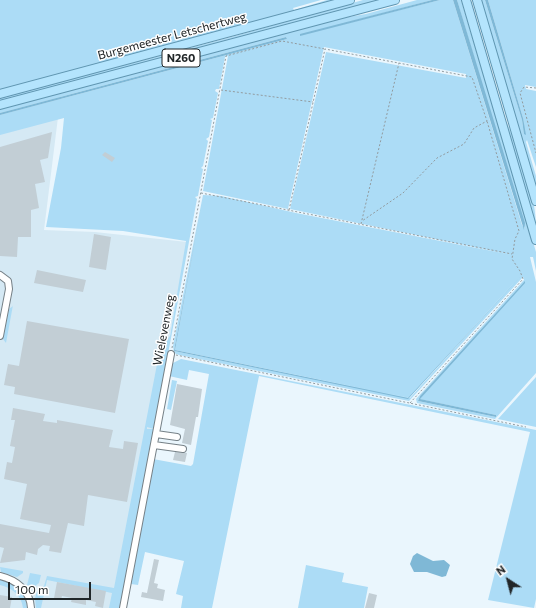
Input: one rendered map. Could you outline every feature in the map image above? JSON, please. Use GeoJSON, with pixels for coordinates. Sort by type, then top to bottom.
{"type":"FeatureCollection","features":[{"type":"Feature","properties":{"kind":"main road","name":"Burgemeester Letschertweg"},"geometry":{"type":"LineString","coordinates":[[0,94],[350,0]]}},
{"type":"Feature","properties":{"kind":"main road","name":"Burgemeester Letschertweg"},"geometry":{"type":"LineString","coordinates":[[0,105],[395,0]]}},
{"type":"Feature","properties":{"kind":"main road"},"geometry":{"type":"LineString","coordinates":[[466,0],[536,240]]}},
{"type":"Feature","properties":{"kind":"main road"},"geometry":{"type":"LineString","coordinates":[[477,0],[536,201]]}},
{"type":"Feature","properties":{"kind":"street"},"geometry":{"type":"LineString","coordinates":[[0,275],[8,281],[9,289],[0,336]]}},
{"type":"Feature","properties":{"kind":"street","name":"Wielevenweg"},"geometry":{"type":"LineString","coordinates":[[123,608],[171,354]]}},
{"type":"Feature","properties":{"kind":"street"},"geometry":{"type":"LineString","coordinates":[[156,434],[177,437]]}},
{"type":"Feature","properties":{"kind":"street"},"geometry":{"type":"LineString","coordinates":[[154,445],[183,450]]}},
{"type":"Feature","properties":{"kind":"street"},"geometry":{"type":"LineString","coordinates":[[0,576],[12,579],[19,584],[29,598],[31,608]]}},
{"type":"Feature","properties":{"kind":"path","name":"Wielevenweg"},"geometry":{"type":"LineString","coordinates":[[171,354],[226,56],[282,41],[325,49]]}},
{"type":"Feature","properties":{"kind":"path"},"geometry":{"type":"LineString","coordinates":[[289,210],[325,49],[472,77],[487,121],[519,231],[515,239],[512,259],[523,280],[410,403]]}},
{"type":"Feature","properties":{"kind":"path"},"geometry":{"type":"LineString","coordinates":[[361,224],[399,63]]}},
{"type":"Feature","properties":{"kind":"path"},"geometry":{"type":"LineString","coordinates":[[536,88],[524,87],[520,93],[536,153]]}},
{"type":"Feature","properties":{"kind":"path"},"geometry":{"type":"LineString","coordinates":[[220,90],[313,102]]}},
{"type":"Feature","properties":{"kind":"path"},"geometry":{"type":"LineString","coordinates":[[362,221],[403,193],[437,158],[464,144],[474,128],[487,121]]}},
{"type":"Feature","properties":{"kind":"path"},"geometry":{"type":"LineString","coordinates":[[201,192],[512,254]]}},
{"type":"Feature","properties":{"kind":"path"},"geometry":{"type":"LineString","coordinates":[[171,354],[526,427]]}},
{"type":"Feature","properties":{"kind":"shaded area"},"geometry":{"type":"Polygon","coordinates":[[[0,0],[321,0],[293,8],[294,10],[327,0],[341,0],[0,91],[0,0]]]}},
{"type":"Feature","properties":{"kind":"shaded area"},"geometry":{"type":"Polygon","coordinates":[[[363,0],[385,0],[0,103],[0,98],[228,38],[363,0]]]}},
{"type":"Feature","properties":{"kind":"shaded area"},"geometry":{"type":"Polygon","coordinates":[[[417,0],[432,0],[300,35],[440,0],[453,0],[522,225],[525,229],[457,0],[461,0],[536,252],[536,271],[533,257],[530,257],[536,282],[536,373],[495,419],[417,403],[416,399],[524,280],[523,277],[409,401],[174,353],[173,346],[203,195],[221,196],[296,213],[513,255],[290,209],[326,52],[466,78],[466,74],[324,47],[288,209],[203,191],[228,56],[225,57],[219,89],[216,89],[215,91],[218,93],[213,118],[210,119],[212,120],[209,137],[206,139],[208,141],[203,166],[201,168],[203,169],[198,196],[195,197],[197,199],[154,429],[120,608],[109,608],[112,593],[47,580],[41,608],[36,608],[35,598],[37,592],[44,586],[47,576],[114,588],[163,333],[168,338],[170,336],[186,241],[123,231],[46,227],[61,148],[64,118],[0,135],[0,115],[287,39],[286,37],[0,113],[0,109],[342,18],[366,14],[417,0]],[[203,197],[174,351],[376,391],[175,350],[203,197]],[[521,275],[409,398],[410,398],[521,275]],[[525,281],[420,396],[418,401],[496,417],[496,415],[419,399],[525,281]]]}},
{"type":"Feature","properties":{"kind":"shaded area"},"geometry":{"type":"Polygon","coordinates":[[[432,0],[440,0],[300,36],[300,34],[432,0]]]}},
{"type":"Feature","properties":{"kind":"shaded area"},"geometry":{"type":"Polygon","coordinates":[[[453,0],[457,0],[458,3],[525,223],[524,230],[453,0]]]}},
{"type":"Feature","properties":{"kind":"shaded area"},"geometry":{"type":"Polygon","coordinates":[[[481,0],[485,0],[522,120],[524,134],[523,118],[488,0],[536,0],[536,87],[525,85],[526,89],[536,91],[536,167],[527,140],[526,142],[536,176],[536,188],[481,0]]]}},
{"type":"Feature","properties":{"kind":"shaded area"},"geometry":{"type":"Polygon","coordinates":[[[485,0],[488,0],[523,118],[526,135],[524,134],[522,120],[485,0]]]}},
{"type":"Feature","properties":{"kind":"shaded area"},"geometry":{"type":"Polygon","coordinates":[[[286,37],[287,39],[0,115],[0,113],[286,37]]]}},
{"type":"Feature","properties":{"kind":"shaded area"},"geometry":{"type":"Polygon","coordinates":[[[62,85],[44,230],[95,232],[187,242],[120,608],[0,608],[0,100],[62,85]]]}},
{"type":"Feature","properties":{"kind":"shaded area"},"geometry":{"type":"Polygon","coordinates":[[[505,123],[507,123],[522,160],[533,201],[536,227],[505,123]]]}},
{"type":"Feature","properties":{"kind":"shaded area"},"geometry":{"type":"Polygon","coordinates":[[[203,197],[175,350],[408,398],[521,276],[408,399],[174,351],[203,197]]]}},
{"type":"Feature","properties":{"kind":"shaded area"},"geometry":{"type":"Polygon","coordinates":[[[525,281],[525,283],[420,399],[496,415],[496,417],[418,401],[420,396],[525,281]]]}},
{"type":"Feature","properties":{"kind":"shaded area"},"geometry":{"type":"Polygon","coordinates":[[[13,306],[6,343],[3,339],[9,309],[13,306]]]}},
{"type":"Feature","properties":{"kind":"shaded area"},"geometry":{"type":"Polygon","coordinates":[[[181,359],[536,430],[536,599],[534,608],[488,600],[530,432],[259,376],[212,608],[181,608],[183,596],[176,594],[184,561],[145,552],[138,585],[131,584],[153,459],[191,466],[193,464],[209,374],[189,370],[187,380],[169,376],[173,363],[181,359]]]}},
{"type":"Feature","properties":{"kind":"shaded area"},"geometry":{"type":"Polygon","coordinates":[[[536,377],[536,427],[498,419],[536,377]]]}},
{"type":"Feature","properties":{"kind":"shaded area"},"geometry":{"type":"Polygon","coordinates":[[[172,380],[177,381],[171,410],[167,409],[172,380]]]}},
{"type":"Feature","properties":{"kind":"shaded area"},"geometry":{"type":"Polygon","coordinates":[[[417,553],[433,561],[444,560],[450,565],[446,576],[442,577],[427,572],[414,572],[410,564],[413,556],[417,553]]]}},
{"type":"Feature","properties":{"kind":"shaded area"},"geometry":{"type":"Polygon","coordinates":[[[306,565],[344,573],[342,582],[368,587],[364,608],[298,608],[306,565]]]}},
{"type":"Feature","properties":{"kind":"shaded area"},"geometry":{"type":"Polygon","coordinates":[[[0,567],[23,571],[23,573],[17,577],[1,572],[0,567]]]}},
{"type":"Feature","properties":{"kind":"shaded area"},"geometry":{"type":"Polygon","coordinates":[[[30,573],[41,575],[39,583],[35,586],[27,585],[30,573]]]}},
{"type":"Feature","properties":{"kind":"shaded area"},"geometry":{"type":"Polygon","coordinates":[[[0,580],[19,589],[24,597],[27,608],[23,608],[18,595],[15,592],[0,585],[0,580]]]}},
{"type":"Feature","properties":{"kind":"building"},"geometry":{"type":"Polygon","coordinates":[[[52,132],[48,158],[40,160],[45,182],[35,184],[39,208],[31,210],[31,237],[18,237],[17,257],[0,256],[0,147],[52,132]]]}},
{"type":"Feature","properties":{"kind":"building"},"geometry":{"type":"Polygon","coordinates":[[[105,152],[115,158],[112,162],[102,155],[105,152]]]}},
{"type":"Feature","properties":{"kind":"building"},"geometry":{"type":"Polygon","coordinates":[[[94,234],[111,237],[106,270],[89,267],[94,234]]]}},
{"type":"Feature","properties":{"kind":"building"},"geometry":{"type":"Polygon","coordinates":[[[37,270],[86,280],[83,292],[34,283],[37,270]]]}},
{"type":"Feature","properties":{"kind":"building"},"geometry":{"type":"Polygon","coordinates":[[[27,321],[129,339],[115,413],[14,394],[15,387],[4,385],[8,364],[19,366],[27,321]]]}},
{"type":"Feature","properties":{"kind":"building"},"geometry":{"type":"Polygon","coordinates":[[[177,384],[202,389],[198,417],[196,417],[191,445],[182,443],[185,429],[170,425],[177,384]]]}},
{"type":"Feature","properties":{"kind":"building"},"geometry":{"type":"Polygon","coordinates":[[[13,408],[45,414],[43,421],[57,423],[57,420],[113,430],[109,447],[123,449],[124,441],[138,443],[127,502],[88,495],[84,526],[68,523],[61,553],[49,551],[50,546],[43,545],[38,549],[37,555],[26,552],[25,560],[0,563],[4,548],[0,547],[0,524],[49,533],[51,525],[20,519],[27,484],[4,479],[7,462],[12,463],[15,447],[10,446],[15,420],[11,420],[13,408]]]}},
{"type":"Feature","properties":{"kind":"building"},"geometry":{"type":"Polygon","coordinates":[[[175,452],[187,453],[185,462],[173,460],[175,452]]]}},
{"type":"Feature","properties":{"kind":"building"},"geometry":{"type":"Polygon","coordinates":[[[154,559],[159,560],[154,583],[158,584],[157,588],[165,590],[163,601],[141,597],[142,592],[147,593],[154,559]]]}},
{"type":"Feature","properties":{"kind":"building"},"geometry":{"type":"Polygon","coordinates":[[[57,582],[106,591],[103,608],[95,606],[96,602],[86,600],[86,605],[71,602],[72,598],[62,596],[61,600],[54,598],[57,582]]]}},
{"type":"Feature","properties":{"kind":"building"},"geometry":{"type":"Polygon","coordinates":[[[369,593],[377,595],[374,608],[365,608],[369,593]]]}},
{"type":"Feature","properties":{"kind":"building"},"geometry":{"type":"Polygon","coordinates":[[[0,595],[12,597],[10,608],[0,608],[0,595]]]}}]}
